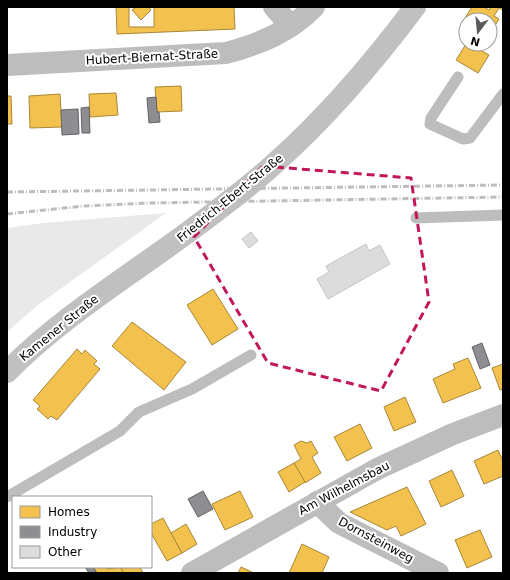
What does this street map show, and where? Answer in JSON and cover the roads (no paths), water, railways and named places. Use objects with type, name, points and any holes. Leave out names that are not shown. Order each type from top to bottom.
[{"type":"main road","name":"Friedrich-Ebert-Straße","points":[[113,286],[191,230],[273,165],[316,124],[349,87],[415,7]]},
{"type":"main road","name":"Kamener Straße","points":[[7,372],[61,325],[113,286]]},
{"type":"street","points":[[274,7],[291,26],[314,7]]},
{"type":"street","name":"Hubert-Biernat-Straße","points":[[7,64],[226,53],[248,47],[273,37],[291,26]]},
{"type":"street","name":"Am Wilhelmsbau","points":[[192,573],[377,469],[453,434],[503,416]]},
{"type":"street","name":"Dornsteinweg","points":[[317,502],[339,522],[438,573]]},
{"type":"lane","points":[[458,77],[431,118],[430,124],[463,138],[470,138],[503,94]]},
{"type":"lane","points":[[416,218],[503,215]]},
{"type":"lane","points":[[7,496],[120,431],[139,412],[192,389],[252,355]]},
{"type":"railway","points":[[7,192],[503,185]]},
{"type":"railway","points":[[7,214],[84,206],[150,203],[503,197]]}]
